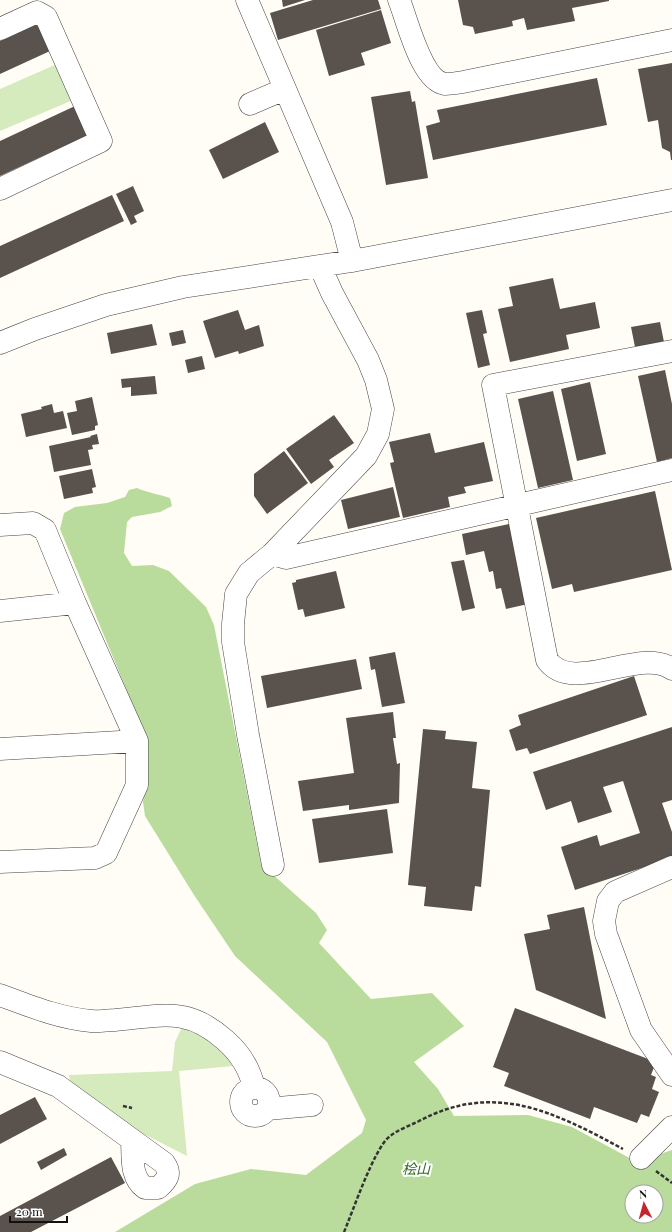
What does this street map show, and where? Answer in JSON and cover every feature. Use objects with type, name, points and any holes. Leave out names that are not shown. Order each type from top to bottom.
[{"type":"street","points":[[247,0],[342,222],[352,261]]},
{"type":"street","points":[[399,0],[421,62],[431,76],[443,84],[463,82],[672,40]]},
{"type":"street","points":[[0,29],[38,12],[46,17],[101,142],[0,189]]},
{"type":"street","points":[[250,104],[284,89]]},
{"type":"street","points":[[0,344],[35,329],[106,305],[183,287],[352,261],[672,200]]},
{"type":"street","points":[[273,865],[248,735],[233,642],[236,594],[249,573],[272,554],[366,456],[378,434],[383,409],[376,380],[368,360],[332,293],[320,266]]},
{"type":"street","points":[[672,351],[493,385],[515,507],[547,660],[551,666],[562,672],[578,674],[649,663],[668,666],[672,669]]},
{"type":"street","points":[[272,554],[286,558],[672,470]]},
{"type":"street","points":[[0,525],[33,523],[45,530],[75,603],[137,741],[137,785],[106,853],[95,858],[0,862]]},
{"type":"street","points":[[0,611],[75,603]]},
{"type":"street","points":[[0,749],[137,741]]},
{"type":"street","points":[[672,867],[615,892],[608,901],[604,921],[606,934],[641,1030],[672,1075]]},
{"type":"street","points":[[0,995],[64,1018],[93,1021],[174,1015],[191,1018],[216,1031],[246,1065],[254,1088],[247,1091],[243,1096],[241,1103],[243,1109],[248,1114],[254,1116],[261,1115],[267,1109],[312,1105]]},
{"type":"street","points":[[0,1062],[58,1086],[132,1140]]},
{"type":"street","points":[[641,1158],[672,1127]]},
{"type":"path","points":[[344,1232],[374,1158],[389,1137],[438,1111],[453,1106],[493,1101],[520,1104],[563,1118],[641,1158],[672,1183]]},
{"type":"green space","points":[[57,64],[73,100],[0,131],[0,89]]},
{"type":"green space","name":"桧山","points":[[137,488],[170,498],[172,506],[160,512],[132,517],[127,522],[124,553],[132,566],[153,565],[169,571],[206,607],[214,625],[261,864],[316,913],[327,930],[319,943],[371,999],[432,993],[464,1026],[414,1062],[438,1089],[454,1116],[528,1115],[572,1127],[637,1162],[672,1150],[672,1232],[115,1232],[195,1184],[251,1169],[306,1175],[362,1133],[366,1120],[327,1042],[235,956],[194,895],[145,816],[143,802],[147,771],[146,737],[60,529],[64,513],[75,507],[107,503],[125,497],[129,490]]},
{"type":"green space","points":[[182,1027],[205,1037],[219,1046],[230,1058],[233,1066],[179,1071],[187,1156],[134,1129],[70,1083],[69,1075],[172,1071],[175,1042]]},
{"type":"building","points":[[282,0],[305,0],[283,7]]},
{"type":"building","points":[[313,0],[378,0],[381,9],[278,40],[270,13]]},
{"type":"building","points":[[458,0],[609,1],[572,8],[575,21],[527,30],[524,18],[512,21],[513,26],[475,34],[473,27],[463,25]]},
{"type":"building","points":[[381,10],[391,43],[361,53],[365,65],[329,76],[316,30]]},
{"type":"building","points":[[37,24],[50,51],[0,74],[0,41]]},
{"type":"building","points":[[672,63],[671,160],[670,152],[662,148],[658,120],[648,122],[638,69]]},
{"type":"building","points":[[597,78],[607,125],[433,160],[426,126],[440,122],[437,110]]},
{"type":"building","points":[[410,91],[412,102],[415,101],[428,178],[386,185],[371,97]]},
{"type":"building","points":[[75,106],[88,135],[0,176],[0,141]]},
{"type":"building","points":[[265,122],[279,152],[223,179],[209,150]]},
{"type":"building","points":[[133,186],[144,211],[134,216],[137,222],[131,225],[116,194]]},
{"type":"building","points":[[112,195],[124,221],[0,278],[0,246]]},
{"type":"building","points":[[553,278],[560,309],[595,302],[600,328],[566,335],[569,349],[510,362],[498,309],[513,306],[509,287]]},
{"type":"building","points":[[238,310],[245,330],[259,325],[264,346],[239,354],[238,351],[215,358],[203,321]]},
{"type":"building","points":[[482,310],[487,333],[483,334],[490,365],[478,368],[466,313]]},
{"type":"building","points":[[660,322],[664,342],[635,347],[631,327]]},
{"type":"building","points":[[152,324],[157,345],[111,354],[107,333]]},
{"type":"building","points":[[183,330],[186,343],[172,346],[169,333]]},
{"type":"building","points":[[202,356],[205,369],[188,373],[185,360]]},
{"type":"building","points":[[665,370],[672,404],[672,458],[657,462],[638,376]]},
{"type":"building","points":[[155,376],[157,394],[131,396],[131,387],[122,388],[121,379]]},
{"type":"building","points":[[590,382],[606,454],[577,461],[561,389]]},
{"type":"building","points":[[553,391],[573,480],[538,488],[518,399]]},
{"type":"building","points":[[92,397],[98,425],[95,426],[95,430],[72,435],[67,413],[77,411],[75,401]]},
{"type":"building","points":[[52,404],[54,413],[63,411],[67,428],[26,437],[21,414],[42,409],[41,407]]},
{"type":"building","points":[[334,415],[354,443],[329,460],[334,467],[311,484],[286,449]]},
{"type":"building","points":[[430,433],[435,453],[484,442],[493,481],[464,487],[466,493],[448,497],[450,507],[403,518],[390,463],[394,462],[389,442]]},
{"type":"building","points":[[97,434],[99,444],[92,445],[93,449],[88,450],[91,465],[54,472],[49,446],[91,437],[90,436]]},
{"type":"building","points":[[284,451],[308,483],[267,514],[254,496],[254,474]]},
{"type":"building","points":[[92,469],[96,487],[92,488],[93,493],[64,499],[59,476]]},
{"type":"building","points":[[393,487],[400,517],[348,529],[341,500]]},
{"type":"building","points":[[655,491],[672,570],[574,592],[572,584],[552,589],[536,518]]},
{"type":"building","points":[[509,524],[528,604],[506,609],[501,588],[496,589],[493,571],[489,572],[484,551],[466,555],[462,534]]},
{"type":"building","points":[[464,560],[475,608],[462,611],[451,562]]},
{"type":"building","points":[[336,571],[345,608],[305,617],[303,609],[298,610],[292,583],[296,582],[296,580]]},
{"type":"building","points":[[395,652],[405,703],[382,707],[375,669],[371,670],[369,657]]},
{"type":"building","points":[[356,659],[362,689],[267,708],[261,676]]},
{"type":"building","points":[[634,676],[647,715],[530,754],[527,748],[516,751],[509,730],[521,725],[518,715]]},
{"type":"building","points":[[393,712],[396,738],[393,738],[397,764],[400,763],[399,803],[349,810],[349,805],[303,811],[298,781],[354,773],[346,718]]},
{"type":"building","points":[[672,727],[672,800],[662,803],[672,832],[672,858],[575,890],[561,847],[597,835],[600,846],[640,833],[623,781],[603,787],[612,812],[578,823],[571,801],[546,810],[533,772]]},
{"type":"building","points":[[423,729],[446,731],[445,739],[477,742],[472,788],[490,790],[481,887],[475,886],[472,911],[424,906],[426,887],[408,885]]},
{"type":"building","points":[[387,809],[393,853],[319,863],[312,819]]},
{"type":"building","points":[[584,907],[606,1019],[536,990],[524,934],[550,929],[547,915]]},
{"type":"building","points":[[515,1008],[656,1062],[651,1075],[656,1077],[652,1089],[659,1092],[649,1117],[641,1114],[637,1123],[594,1107],[590,1119],[504,1086],[509,1073],[493,1067]]},
{"type":"building","points":[[35,1097],[47,1119],[0,1144],[0,1115]]},
{"type":"building","points":[[64,1148],[67,1155],[41,1170],[37,1162]]},
{"type":"building","points":[[111,1157],[125,1183],[31,1232],[0,1232],[0,1216]]}]
